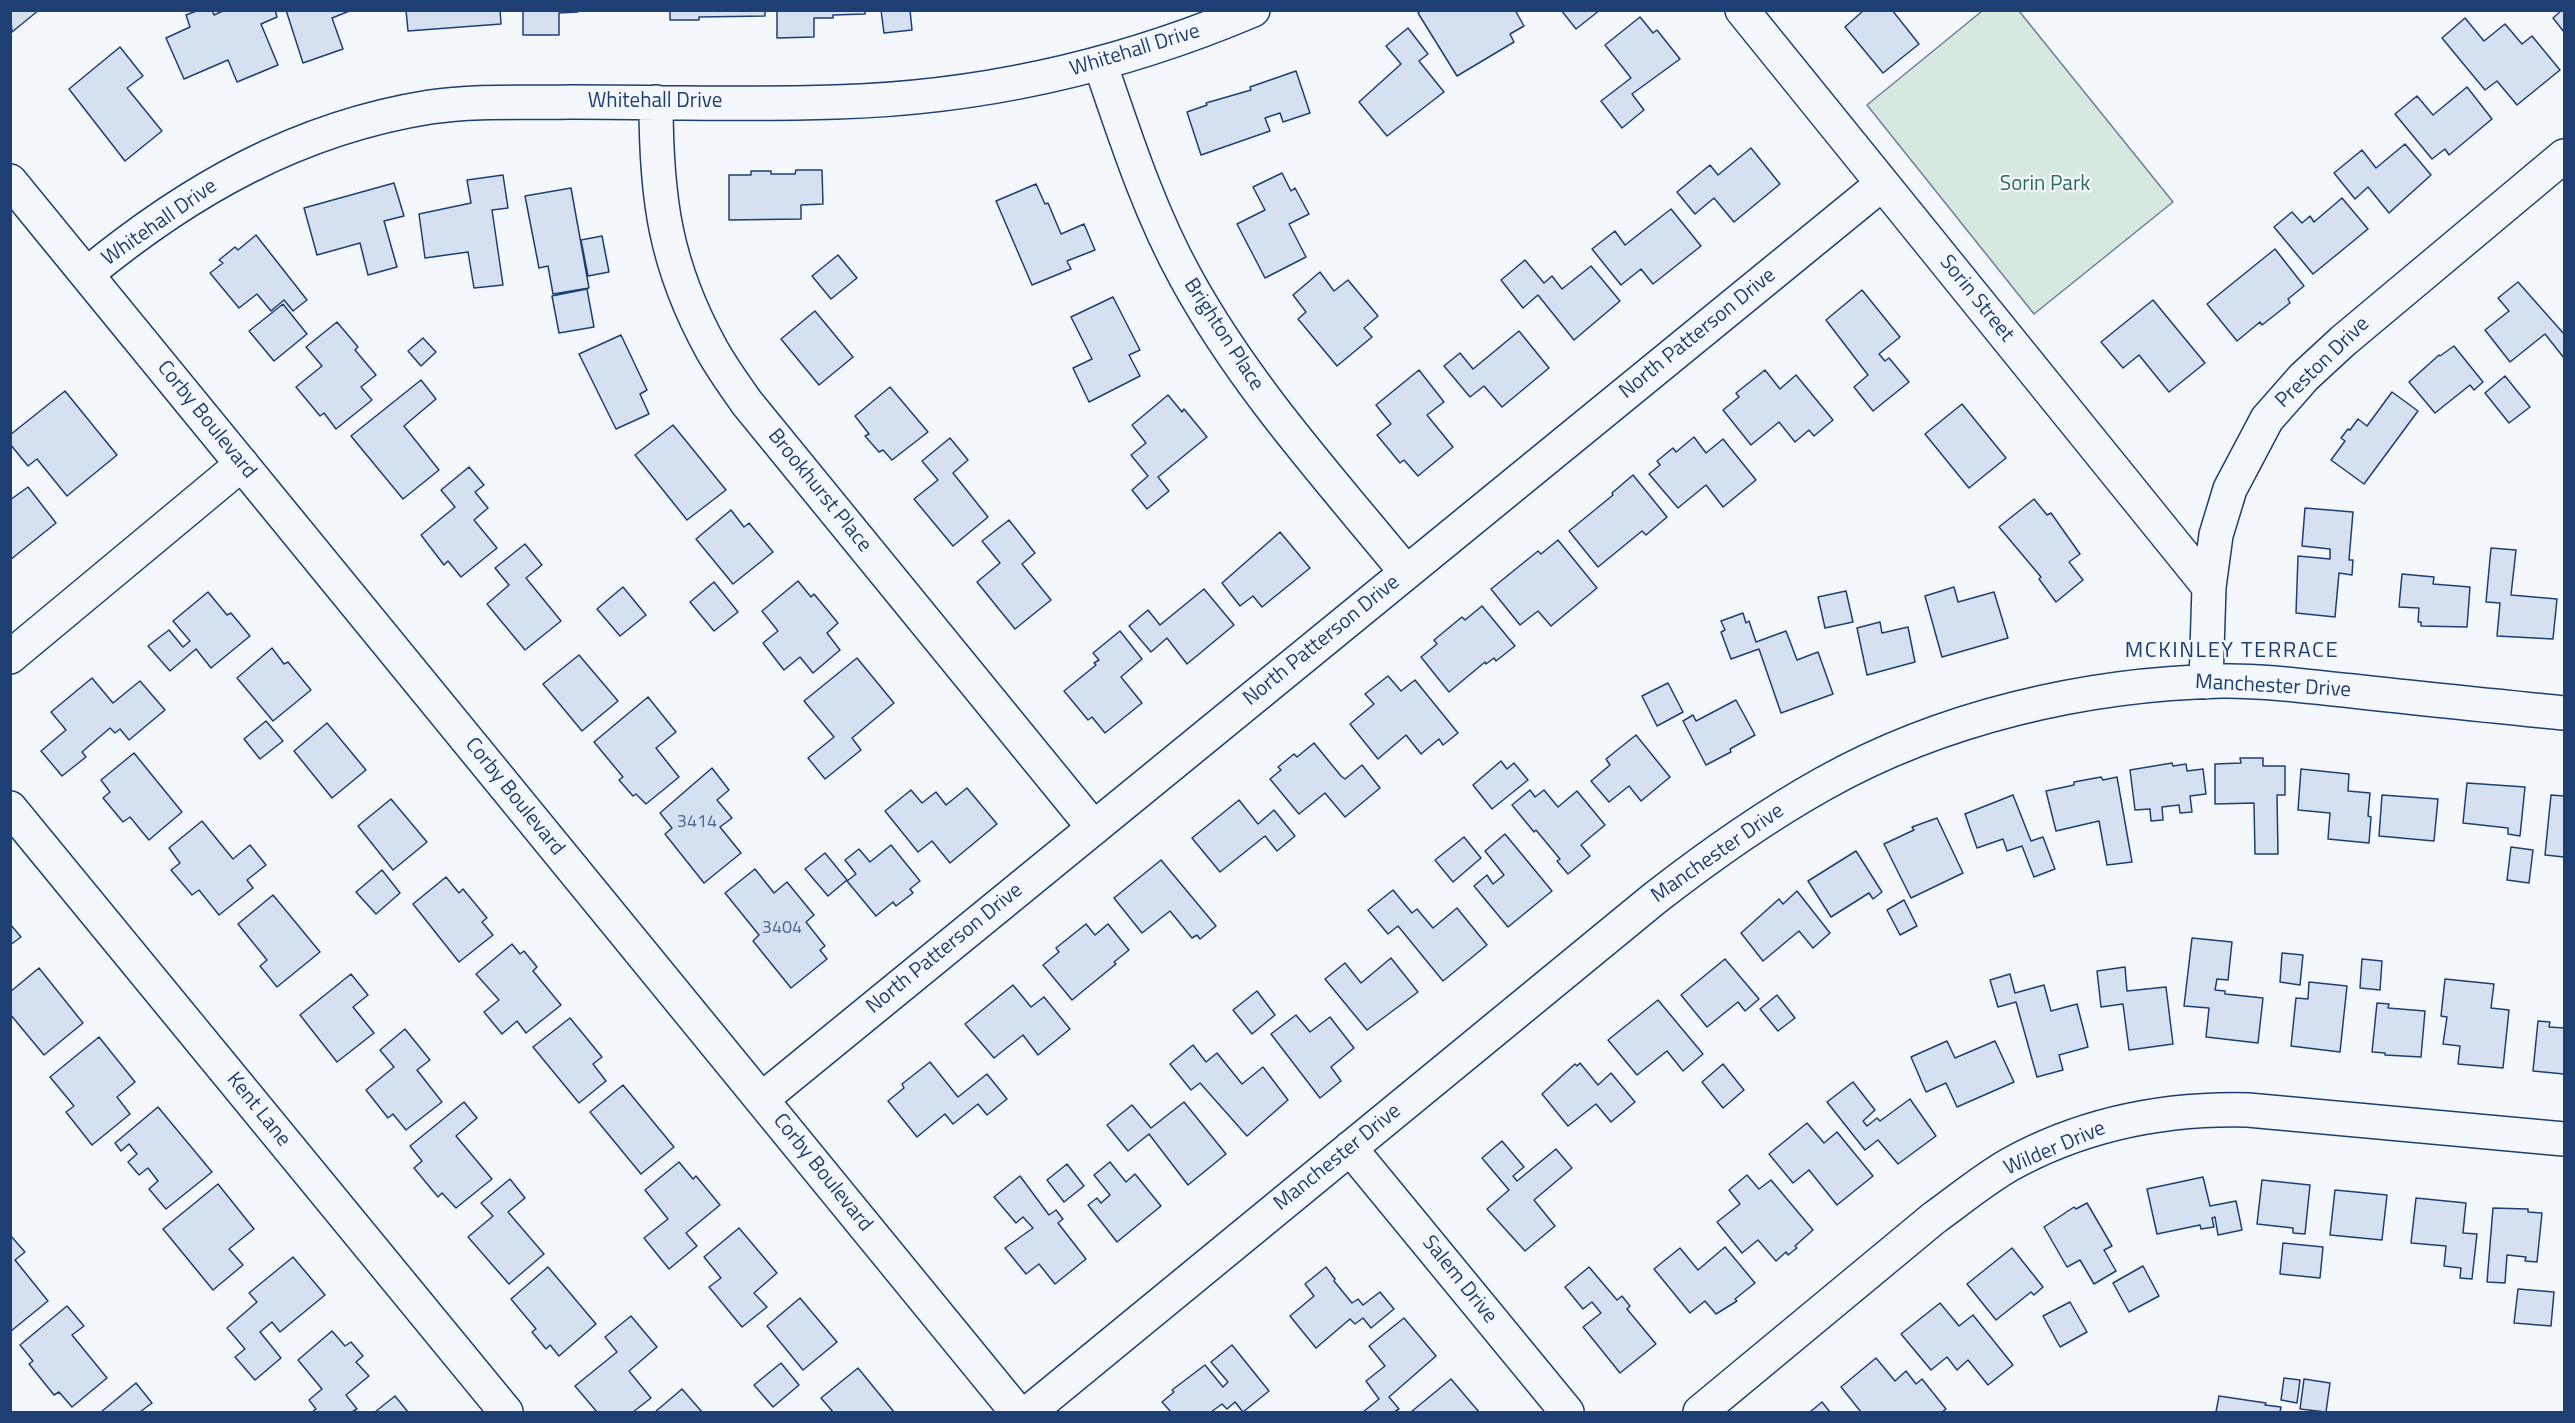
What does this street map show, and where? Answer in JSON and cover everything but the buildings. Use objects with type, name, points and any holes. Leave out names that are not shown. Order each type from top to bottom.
[{"type":"street","name":"Whitehall Drive","points":[[87,274],[178,204],[225,177],[291,146],[358,124],[431,107],[493,103],[837,102],[973,91],[1100,63],[1215,27],[1253,10]]},
{"type":"street","name":"Sorin Street","points":[[1743,10],[2209,587]]},
{"type":"street","name":"Brighton Place","points":[[1100,63],[1151,205],[1191,287],[1232,354],[1274,411],[1406,572]]},
{"type":"street","name":"Brookhurst Place","points":[[656,102],[656,160],[662,215],[673,261],[694,314],[712,351],[747,404],[1094,828]]},
{"type":"street","name":"Preston Drive","points":[[2206,682],[2209,587],[2216,535],[2230,489],[2267,419],[2304,376],[2343,341],[2565,156]]},
{"type":"street","name":"North Patterson Drive","points":[[762,1099],[1882,184]]},
{"type":"street","name":"Corby Boulevard","points":[[12,185],[1017,1413]]},
{"type":"street","points":[[10,657],[242,464]]},
{"type":"street","name":"Manchester Drive","points":[[1029,1413],[1655,898],[1753,826],[1825,783],[1950,728],[2014,708],[2094,693],[2161,684],[2225,681],[2314,687],[2565,713]]},
{"type":"street","name":"Kent Lane","points":[[10,808],[506,1413]]},
{"type":"street","name":"Wilder Drive","points":[[1700,1413],[1934,1218],[1972,1190],[2010,1165],[2086,1131],[2151,1115],[2205,1109],[2248,1110],[2565,1139]]},
{"type":"street","name":"Salem Drive","points":[[1350,1148],[1568,1413]]},
{"type":"green space","name":"Sorin Park","points":[[1982,11],[2019,11],[2173,202],[2034,314],[1867,105]]},
{"type":"district","name":"MCKINLEY TERRACE","points":[[2232,652]]}]
